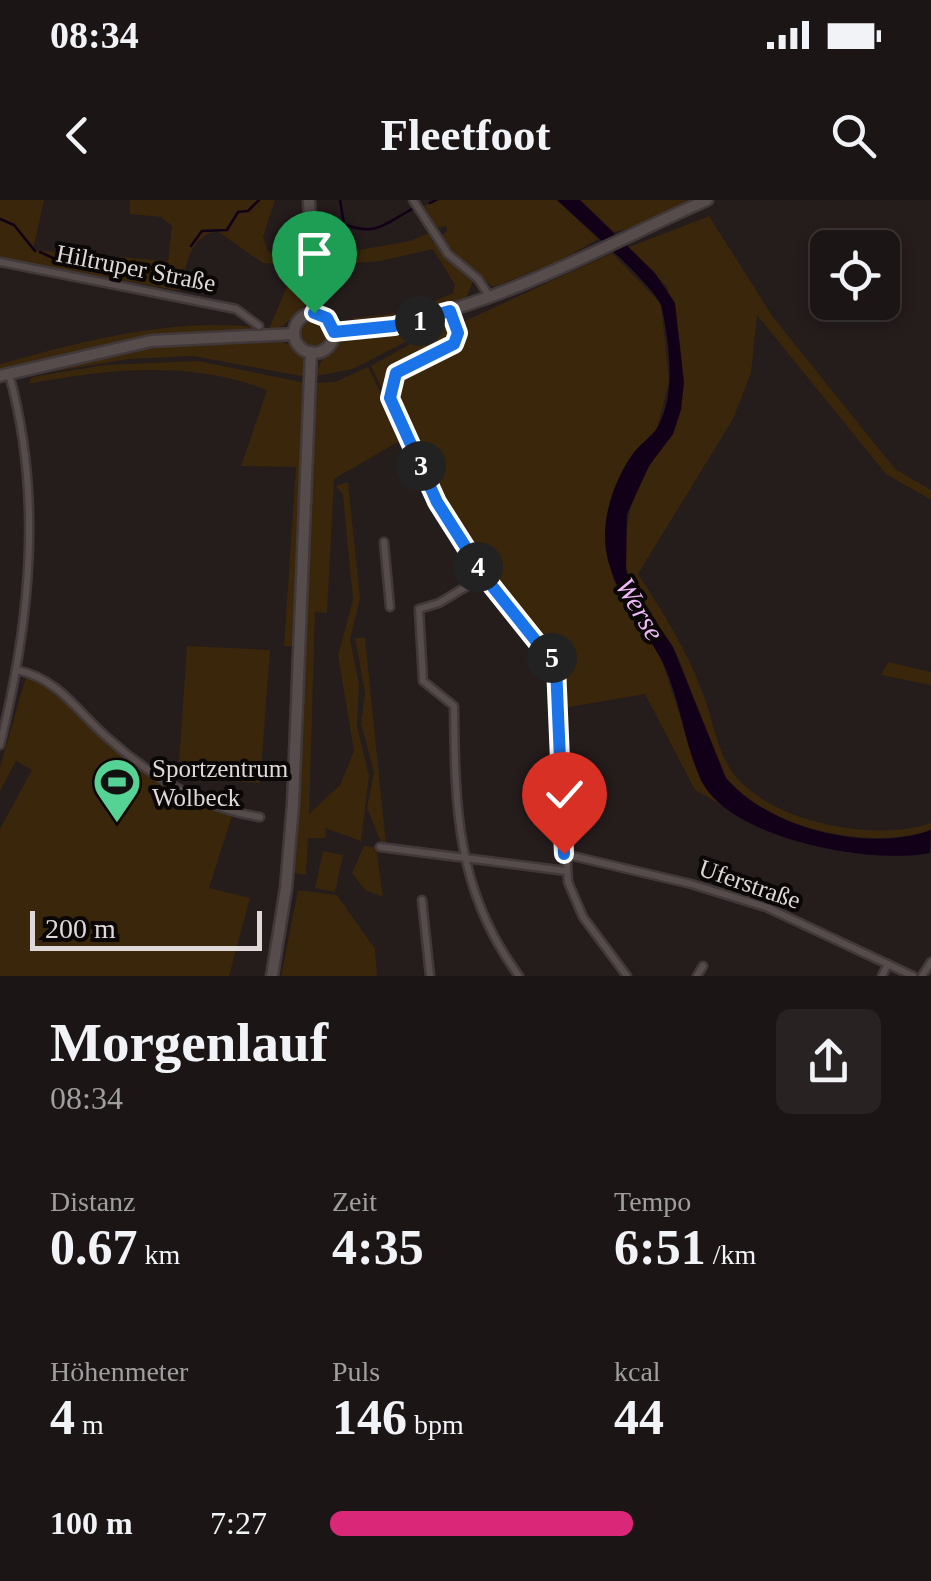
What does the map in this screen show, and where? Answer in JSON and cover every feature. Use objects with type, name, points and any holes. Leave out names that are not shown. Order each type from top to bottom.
[{"type":"main road","points":[[309,200],[314,313]]},
{"type":"main road","points":[[334,332],[394,326],[490,297],[707,200]]},
{"type":"main road","points":[[314,313],[327,318],[334,332],[324,350],[311,352],[299,346],[294,334],[299,320],[314,313]]},
{"type":"main road","points":[[4,375],[151,340],[294,334]]},
{"type":"main road","points":[[272,976],[286,888],[293,804],[311,352]]},
{"type":"street","points":[[413,200],[448,254],[478,279],[490,297]]},
{"type":"street","name":"Hiltruper Straße","points":[[0,262],[236,309],[259,326]]},
{"type":"street","points":[[450,311],[458,333],[454,344],[396,373],[390,398],[437,502],[484,576],[556,666],[566,871],[583,916],[627,976]]},
{"type":"street","points":[[0,745],[17,670],[30,551],[21,426],[4,375]]},
{"type":"street","points":[[384,542],[390,606]]},
{"type":"street","points":[[484,576],[439,603],[419,609],[423,681],[454,706],[456,827],[491,938],[518,976]]},
{"type":"street","points":[[17,670],[56,685],[107,738],[140,764],[201,801],[233,813],[260,816]]},
{"type":"street","points":[[380,847],[566,871]]},
{"type":"street","name":"Uferstraße","points":[[564,854],[691,884],[766,907],[913,976]]},
{"type":"street","points":[[422,900],[430,976]]},
{"type":"street","points":[[922,976],[931,962]]},
{"type":"street","points":[[882,976],[888,964]]},
{"type":"street","points":[[697,976],[703,966]]},
{"type":"shaded area","points":[[0,200],[44,200],[33,250],[168,261],[172,226],[161,217],[130,214],[130,200],[275,200],[263,237],[268,251],[278,256],[309,255],[306,304],[283,326],[270,331],[132,340],[0,372],[0,364],[133,332],[201,325],[269,329],[296,265],[263,263],[217,231],[194,246],[180,291],[0,258]]},
{"type":"shaded area","points":[[440,200],[557,200],[598,239],[560,261],[493,287],[462,262],[441,236],[447,231],[446,226],[437,228],[424,206]]},
{"type":"shaded area","points":[[580,200],[688,200],[635,227],[614,232]]},
{"type":"shaded area","points":[[709,216],[773,317],[895,469],[931,490],[931,500],[886,474],[757,315],[751,373],[733,419],[638,574],[685,652],[725,759],[745,786],[767,802],[821,823],[880,830],[931,823],[931,830],[881,838],[822,831],[793,823],[743,796],[717,763],[679,660],[628,577],[625,551],[631,509],[647,471],[673,433],[675,422],[668,288],[629,247]]},
{"type":"shaded area","points":[[431,232],[432,242],[439,242],[454,265],[473,281],[466,298],[410,317],[351,325],[353,318],[409,312],[453,293],[455,285],[433,249],[380,261],[320,266],[319,253],[325,256],[410,241]]},
{"type":"shaded area","points":[[612,253],[661,304],[669,381],[657,429],[633,453],[613,579],[662,661],[702,783],[722,805],[695,790],[645,694],[564,708],[561,666],[489,574],[444,503],[397,391],[410,372],[461,349],[465,321]]},
{"type":"shaded area","points":[[314,318],[325,322],[329,333],[325,344],[314,348],[303,344],[299,333],[303,322]]},
{"type":"shaded area","points":[[446,321],[353,369],[316,376],[323,359],[350,338]]},
{"type":"shaded area","points":[[446,324],[451,339],[400,364],[387,381],[384,393],[371,366]]},
{"type":"shaded area","points":[[267,339],[296,349],[306,377],[193,356],[129,359],[25,376],[154,345]]},
{"type":"shaded area","points":[[198,361],[306,383],[296,646],[284,646],[296,467],[241,466],[267,390],[208,374],[149,370],[28,384],[32,377],[105,365]]},
{"type":"shaded area","points":[[368,367],[403,439],[334,479],[327,613],[315,612],[309,814],[340,785],[354,751],[338,655],[353,600],[343,495],[336,486],[348,482],[360,599],[350,639],[359,685],[357,726],[369,776],[361,841],[325,828],[326,838],[308,838],[306,875],[294,873],[317,383],[335,382]]},
{"type":"shaded area","points":[[355,638],[365,638],[386,844],[382,844],[367,808],[374,772],[361,724],[365,693]]},
{"type":"shaded area","points":[[187,646],[270,650],[260,783],[178,778]]},
{"type":"shaded area","points":[[888,662],[931,672],[931,685],[881,675]]},
{"type":"shaded area","name":"Sportzentrum Wolbeck","points":[[26,677],[60,694],[136,759],[233,813],[209,888],[250,898],[229,976],[0,976],[0,829],[32,770],[16,761],[0,791],[0,767]]},
{"type":"shaded area","points":[[364,846],[376,847],[383,897],[365,890],[352,873]]},
{"type":"shaded area","points":[[323,851],[343,855],[335,892],[315,888]]},
{"type":"shaded area","points":[[298,890],[337,895],[375,949],[377,976],[281,976]]},
{"type":"water","name":"Werse","points":[[557,200],[580,200],[655,273],[675,303],[684,382],[681,410],[673,434],[649,466],[627,514],[626,569],[632,587],[673,647],[726,778],[768,811],[821,832],[879,839],[931,830],[930,853],[874,855],[804,843],[740,818],[716,801],[701,780],[667,672],[616,583],[606,551],[607,512],[614,489],[630,458],[657,428],[667,400],[669,353],[662,308],[632,270]]},
{"type":"waterway","points":[[191,246],[202,231],[227,230],[238,212],[248,211],[259,200]]},
{"type":"waterway","points":[[340,200],[344,224],[355,228],[379,227],[412,209]]},
{"type":"waterway","points":[[430,203],[436,200]]},
{"type":"waterway","points":[[0,219],[14,225],[35,251]]},
{"type":"waterway","points":[[40,252],[70,266],[82,260],[93,263]]},
{"type":"place","name":"Sportzentrum Wolbeck","points":[[117,824]]},
{"type":"route","points":[[314,313],[327,318],[334,332],[375,330],[450,311],[458,339],[396,373],[390,398],[437,502],[462,545],[556,666],[564,854]]}]
